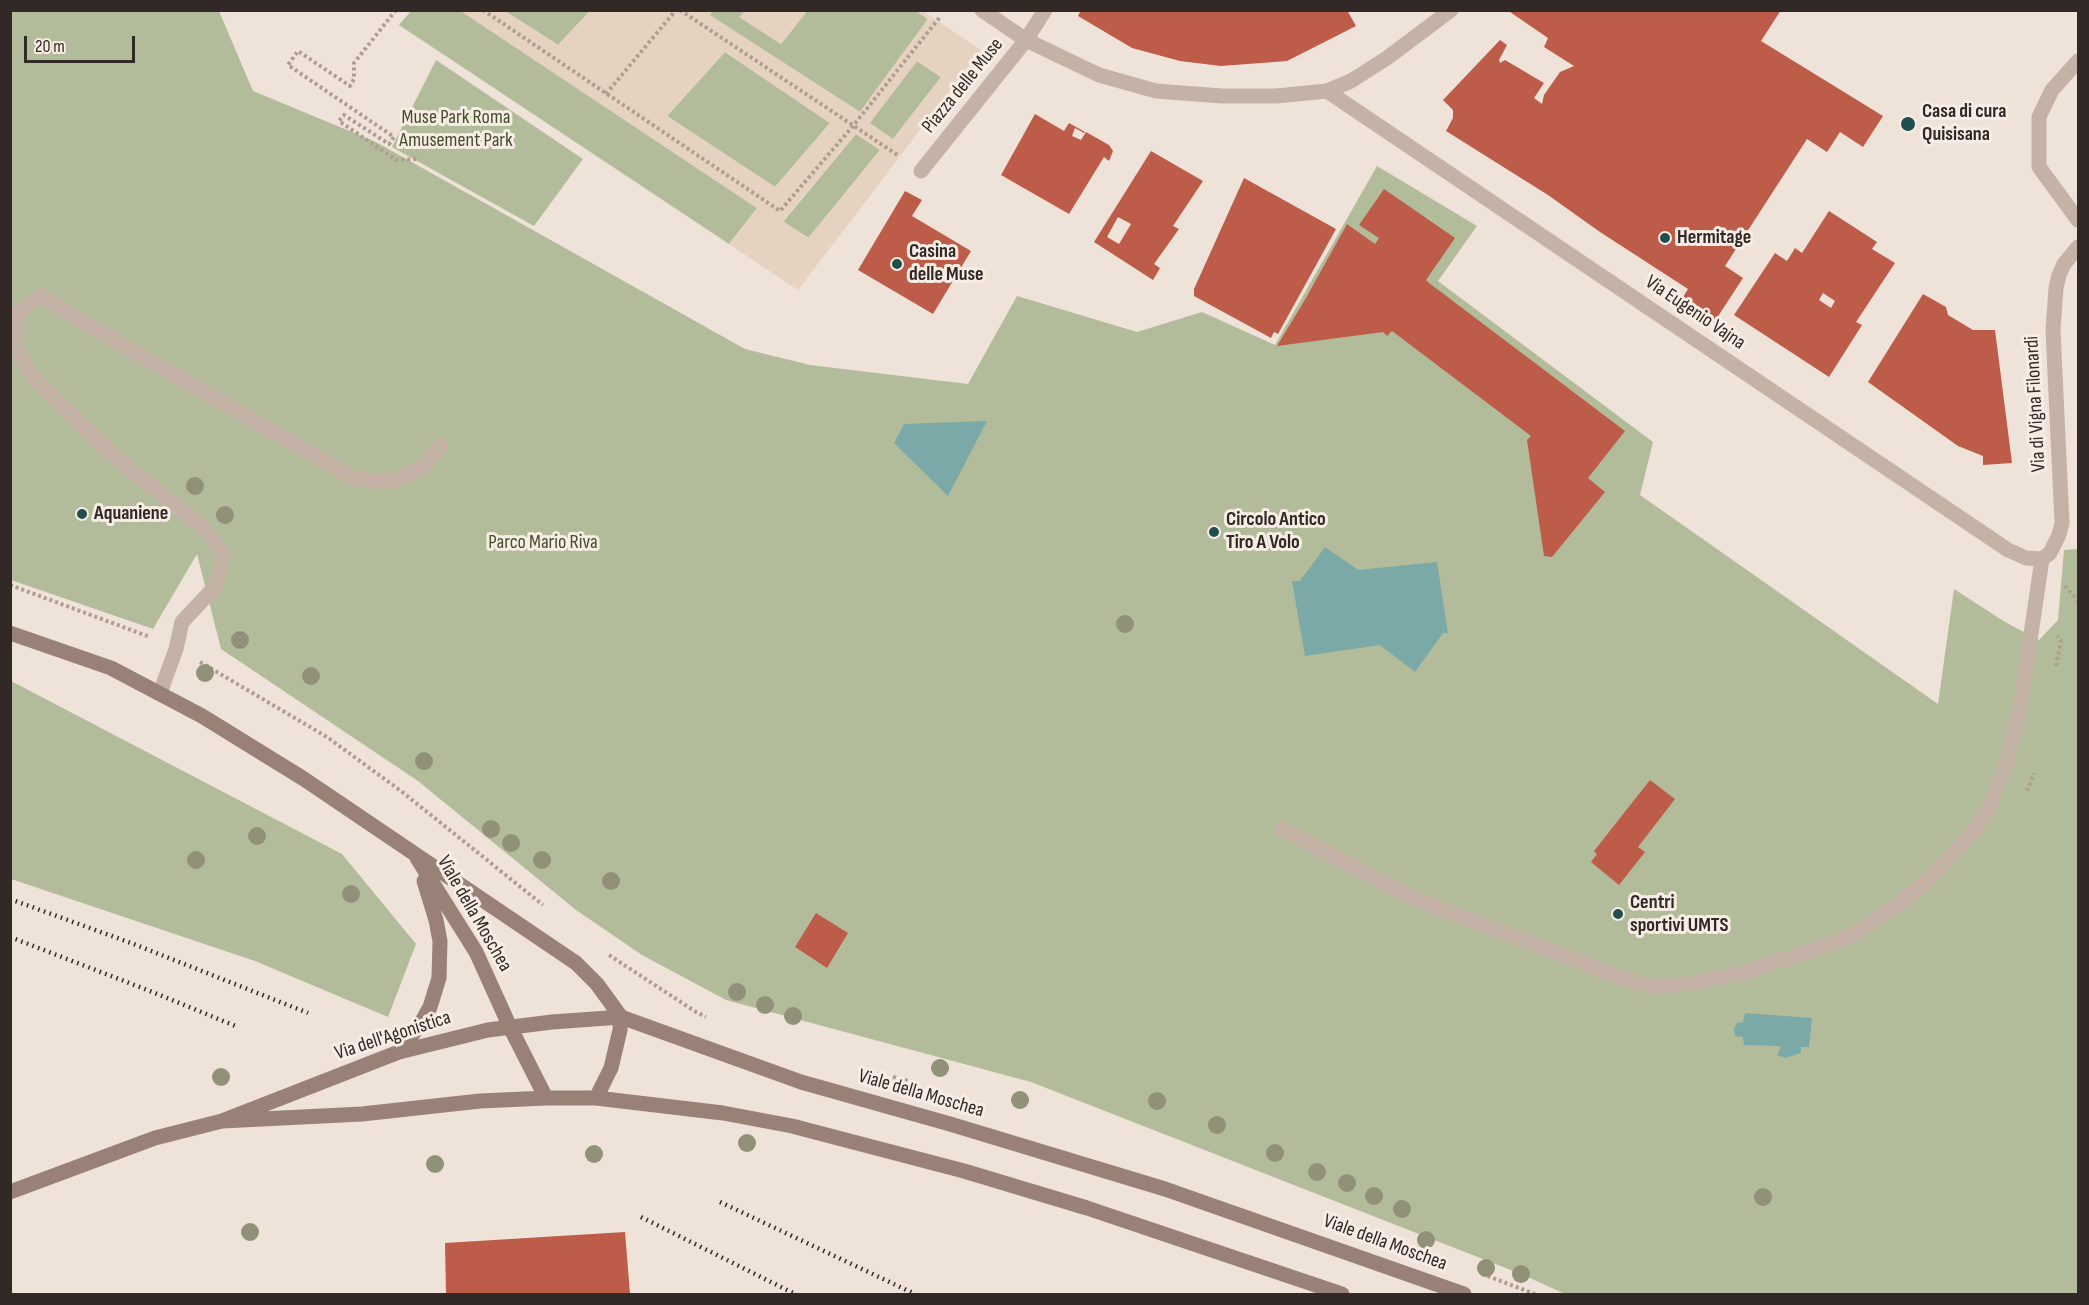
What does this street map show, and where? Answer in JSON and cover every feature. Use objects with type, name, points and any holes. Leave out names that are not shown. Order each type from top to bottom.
[{"type":"main road","name":"Viale della Moschea","points":[[10,633],[111,668],[202,716],[304,779],[576,963],[597,984],[621,1017],[801,1082],[1165,1189],[1464,1294]]},
{"type":"main road","name":"Viale della Moschea","points":[[414,853],[476,952],[546,1098]]},
{"type":"main road","points":[[399,1052],[430,1007],[437,989],[440,967],[440,941],[436,920],[414,853]]},
{"type":"main road","points":[[596,1098],[611,1068],[621,1017]]},
{"type":"main road","name":"Via dell'Agonistica","points":[[10,1192],[155,1138],[222,1121],[399,1052],[467,1034],[510,1027],[621,1017]]},
{"type":"main road","points":[[546,1098],[596,1098],[746,1117],[792,1126],[964,1171],[1087,1208],[1342,1294]]},
{"type":"main road","name":"Via dell'Agonistica","points":[[222,1121],[362,1114],[480,1101],[546,1098]]},
{"type":"street","name":"Piazza delle Muse","points":[[921,171],[1026,40],[982,10]]},
{"type":"street","points":[[1045,10],[1026,40],[1099,75],[1156,91],[1222,96],[1276,96],[1327,91],[1351,81],[1378,64],[1451,10]]},
{"type":"street","points":[[2079,61],[2052,90],[2039,117],[2039,167],[2079,220]]},
{"type":"street","name":"Via Eugenio Vajna","points":[[1327,91],[2008,550],[2026,558],[2042,559]]},
{"type":"street","name":"Via di Vigna Filonardi","points":[[2042,559],[2050,553],[2055,544],[2062,522],[2053,330],[2056,288],[2064,264],[2079,247]]},
{"type":"street","points":[[160,693],[176,650],[182,622],[215,587],[224,555],[203,527],[122,463],[31,375],[14,344],[18,312],[41,295],[86,324],[343,472],[359,479],[385,483],[396,480],[423,467],[441,445]]},
{"type":"street","points":[[1282,829],[1412,897],[1621,978],[1646,985],[1687,984],[1740,973],[1814,950],[1854,934],[1893,908],[1920,886],[1956,852],[1975,830],[1991,804],[2007,761],[2021,702],[2042,559]]},
{"type":"path","points":[[396,10],[354,63],[354,80],[350,86],[298,51],[288,65],[394,137],[389,144],[344,115],[339,121],[396,160],[419,159]]},
{"type":"path","points":[[483,10],[780,211],[853,126],[940,17]]},
{"type":"path","points":[[606,94],[678,10],[921,171]]},
{"type":"path","points":[[10,585],[105,620],[176,650],[327,737],[401,790],[550,911]]},
{"type":"path","points":[[604,952],[696,1012],[716,1020]]},
{"type":"path","points":[[883,1074],[915,1083]]},
{"type":"path","points":[[1480,1273],[1535,1294]]},
{"type":"green space","name":"Parco Mario Riva","points":[[11,11],[219,11],[253,91],[376,142],[745,349],[810,365],[968,384],[1017,296],[1137,332],[1202,312],[1275,345],[1377,166],[1477,226],[1438,281],[1653,442],[1640,495],[1938,704],[1954,589],[2005,622],[2039,640],[2058,620],[2064,550],[2078,549],[2078,1294],[1565,1294],[1521,1274],[1031,1082],[726,1000],[642,955],[576,910],[418,781],[221,649],[197,554],[153,629],[11,580]]},
{"type":"green space","points":[[411,11],[461,11],[757,208],[729,244],[399,25]]},
{"type":"green space","points":[[505,11],[590,11],[558,45]]},
{"type":"green space","points":[[713,11],[745,11],[740,17],[781,44],[807,11],[916,11],[928,19],[860,112],[709,15]]},
{"type":"green space","points":[[725,52],[830,123],[775,187],[667,116]]},
{"type":"green space","name":"Muse Park Roma Amusement Park","points":[[436,60],[583,159],[534,226],[392,147]]},
{"type":"green space","points":[[917,61],[941,77],[893,139],[869,123]]},
{"type":"green space","points":[[856,134],[880,150],[809,238],[783,222]]},
{"type":"green space","points":[[11,681],[342,854],[416,944],[388,1017],[255,961],[11,879]]},
{"type":"shaded area","points":[[461,11],[505,11],[558,45],[590,11],[713,11],[710,15],[860,112],[928,19],[916,11],[923,11],[981,50],[798,290],[729,244],[757,208]],"holes":[[[725,52],[830,123],[775,187],[667,116]],[[917,61],[941,77],[893,139],[870,123]],[[856,134],[880,150],[808,238],[783,221]]]},
{"type":"shaded area","points":[[745,11],[807,11],[781,44],[739,17]]},
{"type":"water","points":[[987,421],[948,496],[894,443],[904,424]]},
{"type":"water","points":[[1325,547],[1358,570],[1437,562],[1448,633],[1443,633],[1415,672],[1380,645],[1305,656],[1292,581],[1300,581]]},
{"type":"water","points":[[1745,1013],[1812,1018],[1809,1047],[1801,1047],[1801,1053],[1785,1058],[1777,1055],[1781,1046],[1744,1045],[1743,1037],[1735,1036],[1734,1029],[1737,1023],[1743,1022]]},
{"type":"building","points":[[1081,10],[1347,10],[1356,26],[1287,61],[1221,66],[1180,61],[1132,48],[1078,16]]},
{"type":"building","points":[[1511,10],[1781,10],[1761,41],[1883,116],[1863,147],[1840,132],[1827,152],[1807,139],[1725,266],[1743,278],[1713,324],[1680,302],[1688,289],[1548,195],[1446,131],[1453,118],[1453,110],[1443,100],[1500,40],[1507,45],[1499,60],[1500,63],[1505,60],[1544,83],[1534,98],[1542,104],[1544,95],[1560,72],[1574,66],[1544,47],[1548,38],[1510,12]]},
{"type":"building","points":[[1035,114],[1064,131],[1069,123],[1085,132],[1075,128],[1072,136],[1081,140],[1086,132],[1109,145],[1113,151],[1109,161],[1104,157],[1069,214],[1001,175]]},
{"type":"building","points":[[1151,151],[1203,181],[1173,226],[1179,229],[1154,264],[1160,268],[1153,280],[1094,242]],"holes":[[[1118,217],[1131,224],[1119,244],[1107,237]]]},
{"type":"building","points":[[1244,178],[1336,229],[1278,334],[1274,332],[1271,338],[1194,296],[1194,289]]},
{"type":"building","points":[[1384,189],[1455,238],[1426,280],[1625,431],[1588,478],[1605,492],[1552,557],[1544,556],[1527,440],[1531,436],[1392,331],[1387,336],[1383,332],[1277,346],[1347,224],[1375,244],[1379,238],[1359,225]]},
{"type":"building","points":[[905,191],[922,200],[912,216],[971,251],[933,314],[858,270]]},
{"type":"building","points":[[1829,211],[1877,242],[1872,249],[1895,263],[1856,322],[1862,325],[1829,377],[1734,315],[1775,253],[1787,261],[1795,248],[1802,253]],"holes":[[[1823,293],[1835,301],[1831,308],[1819,300]]]},
{"type":"building","points":[[1923,294],[1946,307],[1948,315],[1973,330],[1995,330],[2012,463],[1983,465],[1983,456],[1958,446],[1868,382]]},
{"type":"building","points":[[1650,780],[1675,799],[1638,847],[1645,852],[1619,885],[1591,862],[1597,854],[1594,851]]},
{"type":"building","points":[[816,913],[848,933],[827,968],[795,947]]},
{"type":"building","points":[[625,1232],[630,1294],[446,1294],[445,1243]]},
{"type":"railway","points":[[10,899],[131,943],[308,1013]]},
{"type":"railway","points":[[10,937],[238,1027]]},
{"type":"railway","points":[[720,1202],[915,1294]]},
{"type":"railway","points":[[641,1217],[795,1294]]},
{"type":"place","name":"Casa di cura Quisisana","points":[[1908,124]]},
{"type":"place","name":"Hermitage","points":[[1665,238]]},
{"type":"place","name":"Casina delle Muse","points":[[897,264]]},
{"type":"place","name":"Aquaniene","points":[[82,514]]},
{"type":"place","name":"Circolo Antico Tiro A Volo","points":[[1214,532]]},
{"type":"place","name":"Centri sportivi UMTS","points":[[1618,914]]}]
